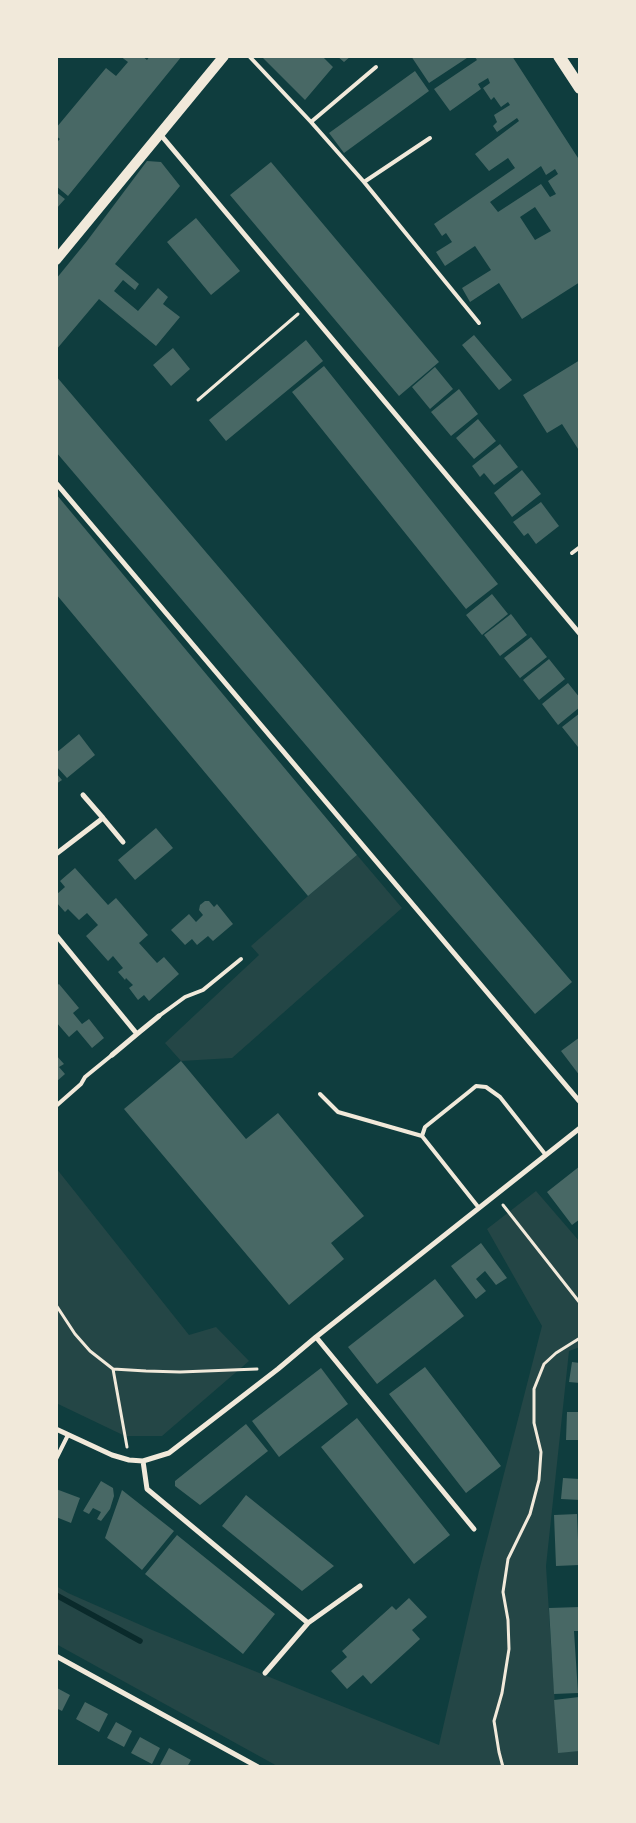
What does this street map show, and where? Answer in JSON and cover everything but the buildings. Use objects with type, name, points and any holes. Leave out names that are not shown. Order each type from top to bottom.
[{"type":"main road","points":[[56,260],[224,56]]},
{"type":"main road","points":[[559,56],[580,88]]},
{"type":"street","points":[[160,134],[580,634]]},
{"type":"street","points":[[56,483],[580,1102]]},
{"type":"street","points":[[83,796],[123,842]]},
{"type":"street","points":[[56,854],[103,818]]},
{"type":"street","points":[[56,935],[137,1034]]},
{"type":"street","points":[[112,1056],[159,1016]]},
{"type":"street","points":[[56,1429],[112,1455],[129,1460],[143,1461],[169,1453],[278,1369],[580,1128]]},
{"type":"street","points":[[316,1337],[474,1529]]},
{"type":"street","points":[[143,1461],[147,1489],[308,1623]]},
{"type":"street","points":[[265,1673],[308,1623],[360,1586]]},
{"type":"street","points":[[56,1656],[258,1767]]},
{"type":"lane","points":[[248,56],[311,122],[364,182],[479,323]]},
{"type":"lane","points":[[311,122],[376,68]]},
{"type":"lane","points":[[364,182],[430,138]]},
{"type":"lane","points":[[572,552],[580,547]]},
{"type":"lane","points":[[159,1016],[185,997],[204,990],[240,959]]},
{"type":"lane","points":[[56,1106],[81,1084],[85,1077],[112,1056]]},
{"type":"lane","points":[[422,1136],[425,1127],[476,1086],[486,1087],[500,1097],[546,1154]]},
{"type":"lane","points":[[320,1094],[338,1112],[422,1136],[479,1208]]},
{"type":"lane","points":[[56,1459],[68,1435]]},
{"type":"path","points":[[198,400],[306,307]]},
{"type":"path","points":[[495,1194],[580,1303]]},
{"type":"path","points":[[56,1305],[85,1346],[113,1368],[172,1372],[278,1369]]},
{"type":"path","points":[[503,1767],[498,1752],[494,1721],[509,1649],[508,1620],[503,1592],[508,1560],[530,1514],[539,1480],[540,1452],[534,1422],[534,1389],[544,1364],[556,1353],[580,1338]]},
{"type":"path","points":[[113,1368],[129,1460]]},
{"type":"shaded area","points":[[357,855],[402,908],[232,1058],[181,1061],[165,1043],[259,955],[251,946]]},
{"type":"shaded area","points":[[56,1168],[189,1335],[216,1327],[249,1361],[162,1436],[125,1436],[56,1403]]},
{"type":"shaded area","points":[[536,1191],[580,1242],[580,1347],[569,1351],[546,1566],[558,1752],[580,1751],[580,1767],[279,1767],[56,1644],[56,1586],[152,1630],[439,1745],[479,1571],[542,1326],[487,1229]]},
{"type":"waterway","points":[[56,1595],[140,1641]]}]
